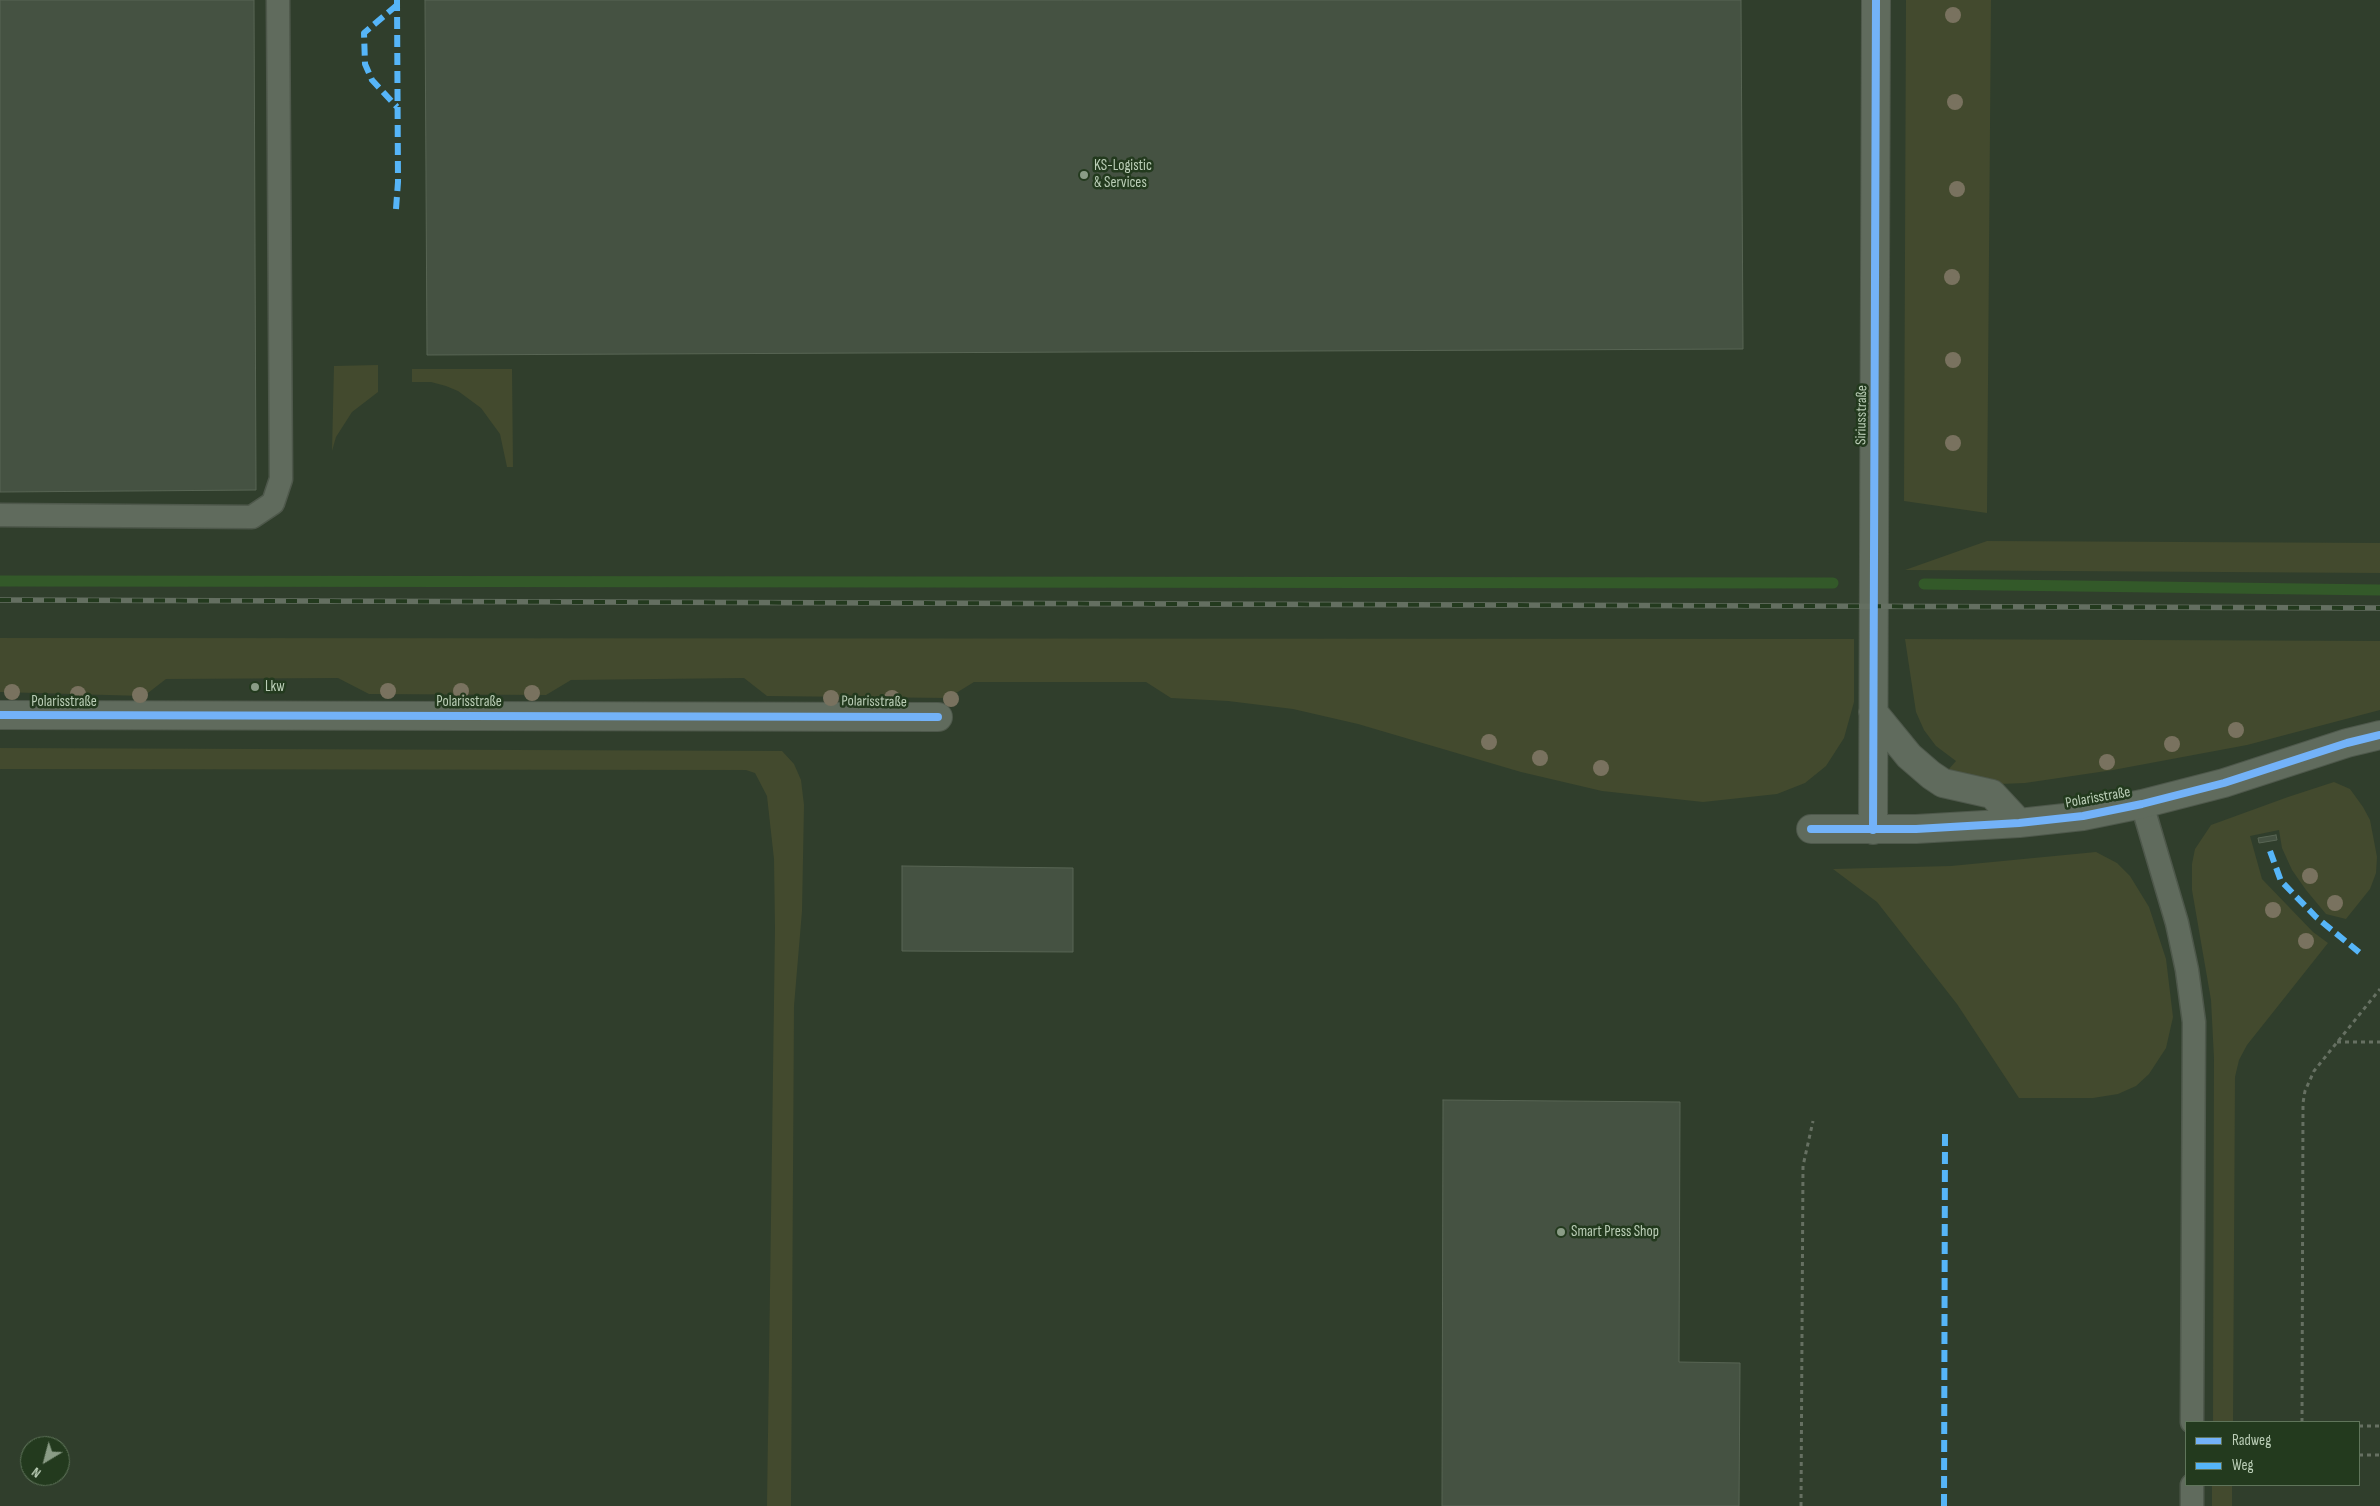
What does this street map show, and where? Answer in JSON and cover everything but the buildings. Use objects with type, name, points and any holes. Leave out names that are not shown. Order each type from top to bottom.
[{"type":"street","name":"Siriusstraße","points":[[1873,830],[1876,0]]},
{"type":"street","points":[[1873,712],[1909,756],[1931,775],[1943,783],[1992,794],[2019,823]]},
{"type":"street","name":"Polarisstraße","points":[[0,715],[938,717]]},
{"type":"street","name":"Polarisstraße","points":[[1811,829],[1873,830],[2019,823],[2074,817],[2142,804],[2224,783],[2347,743],[2380,735]]},
{"type":"lane","points":[[0,515],[252,517],[273,503],[281,479],[278,0]]},
{"type":"lane","points":[[2142,804],[2177,923],[2187,970],[2194,1022],[2192,1421]]},
{"type":"lane","points":[[2192,1486],[2192,1506]]},
{"type":"path","points":[[2302,1421],[2303,1103],[2308,1082],[2314,1071],[2380,989]]},
{"type":"path","points":[[2337,1042],[2380,1042]]},
{"type":"path","points":[[1802,1506],[1803,1166],[1813,1121]]},
{"type":"path","points":[[2360,1426],[2380,1426]]},
{"type":"path","points":[[2360,1455],[2380,1455]]},
{"type":"green space","points":[[1906,0],[1991,0],[1987,513],[1904,501]]},
{"type":"green space","points":[[378,365],[378,392],[352,412],[336,437],[332,451],[334,366]]},
{"type":"green space","points":[[412,369],[512,369],[513,467],[507,467],[500,434],[481,408],[458,391],[446,386],[431,382],[412,382]]},
{"type":"green space","points":[[1987,541],[2380,543],[2380,573],[1905,570]]},
{"type":"green space","points":[[0,638],[1854,639],[1854,702],[1844,738],[1826,766],[1805,783],[1777,794],[1703,802],[1602,791],[1521,772],[1358,724],[1293,709],[1228,701],[1171,698],[1146,682],[974,682],[948,698],[767,696],[744,678],[571,680],[546,695],[369,694],[338,678],[166,679],[144,696],[0,692]]},
{"type":"green space","points":[[1905,639],[2380,641],[2380,710],[2247,745],[2113,770],[2025,783],[2000,784],[1948,770],[1956,761],[1936,746],[1924,730],[1916,712]]},
{"type":"green space","points":[[0,748],[782,751],[794,764],[801,780],[804,805],[802,911],[794,1006],[791,1506],[767,1506],[775,928],[774,859],[767,796],[755,773],[746,770],[0,769]]},
{"type":"green space","points":[[2334,782],[2350,789],[2370,820],[2377,857],[2376,873],[2370,889],[2346,919],[2326,914],[2292,870],[2282,848],[2279,830],[2250,836],[2262,879],[2313,932],[2328,943],[2247,1045],[2239,1060],[2235,1077],[2233,1421],[2213,1421],[2214,1058],[2211,1000],[2192,890],[2192,864],[2195,849],[2211,825]]},
{"type":"green space","points":[[2096,852],[2117,863],[2130,876],[2149,907],[2166,959],[2173,1017],[2166,1048],[2149,1074],[2136,1086],[2118,1094],[2093,1098],[2019,1098],[1957,1004],[1877,902],[1833,869],[1951,866]]},
{"type":"green space","points":[[2212,1486],[2232,1486],[2232,1506],[2212,1506]]},
{"type":"waterway","points":[[0,581],[1833,583]]},
{"type":"waterway","points":[[1924,584],[2380,590]]},
{"type":"railway","points":[[0,600],[2380,608]]},
{"type":"marked path","points":[[396,209],[398,182],[397,0]]},
{"type":"marked path","points":[[397,5],[364,33],[365,64],[372,80],[397,107]]},
{"type":"marked path","points":[[2270,851],[2281,881],[2316,917],[2360,953]]},
{"type":"marked path","points":[[1944,1506],[1945,1134]]},
{"type":"cycle path","points":[[1873,830],[1876,0]]},
{"type":"cycle path","points":[[0,715],[938,717]]},
{"type":"cycle path","points":[[1811,829],[1916,829],[2019,823],[2083,816],[2142,804],[2224,783],[2347,743],[2380,735]]},
{"type":"place","name":"KS-Logistic & Services","points":[[1084,175]]},
{"type":"place","name":"Lkw","points":[[255,687]]},
{"type":"place","name":"Smart Press Shop","points":[[1561,1232]]}]
